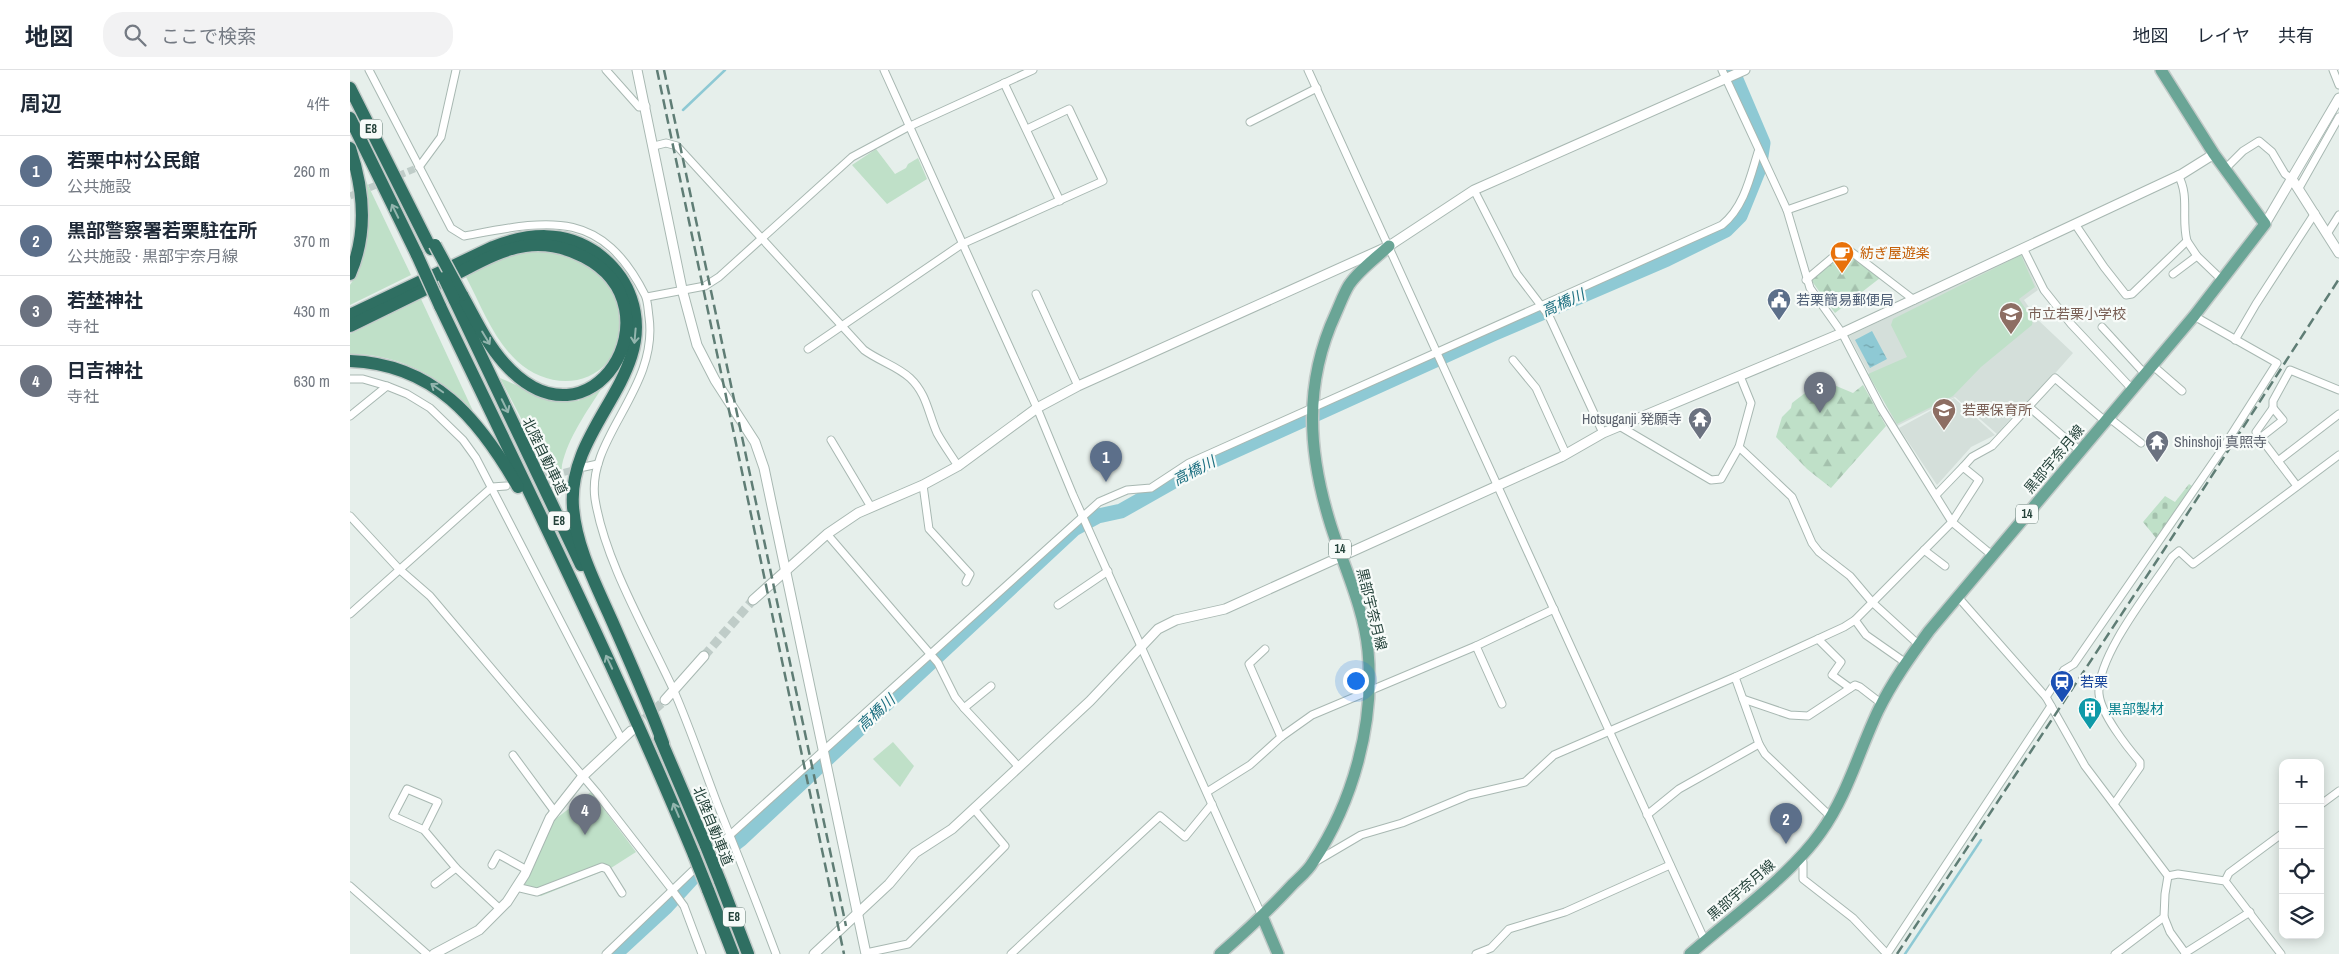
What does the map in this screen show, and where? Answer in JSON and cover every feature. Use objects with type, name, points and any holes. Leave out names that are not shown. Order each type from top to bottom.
[{"type":"highway","name":"北陸自動車道","points":[[350,88],[458,297],[605,616],[663,744],[706,846],[748,954]]},
{"type":"highway","name":"北陸自動車道","points":[[350,118],[417,255],[647,743],[733,954]]},
{"type":"highway","points":[[350,148],[358,178],[362,225],[359,251],[350,274]]},
{"type":"highway","points":[[350,315],[509,240],[537,235],[563,238],[586,247],[605,259],[622,278],[628,290],[636,323],[634,350],[623,378],[583,448],[575,477],[573,506],[586,562],[647,699],[663,744]]},
{"type":"highway","points":[[350,326],[498,254],[526,246],[552,246],[590,260],[601,269],[614,285],[625,317],[624,345],[620,358],[605,379],[586,390],[555,394],[534,387],[513,372],[496,353],[458,297]]},
{"type":"highway","points":[[350,361],[380,364],[408,372],[435,386],[470,418],[505,464],[596,632]]},
{"type":"main road","points":[[2161,70],[2214,154],[2264,224]]},
{"type":"main road","name":"黒部宇奈月線","points":[[1690,954],[1799,858],[1821,832],[1831,817],[1882,704],[1919,645],[2194,316],[2264,224]]},
{"type":"main road","name":"黒部宇奈月線","points":[[1220,954],[1262,916],[1313,863],[1339,814],[1365,735],[1370,690],[1368,649],[1360,613],[1322,497],[1315,466],[1311,432],[1319,360],[1327,333],[1349,285],[1389,246]]},
{"type":"main road","points":[[1262,916],[1278,954]]},
{"type":"street","points":[[369,70],[451,228],[464,236],[543,223],[562,224],[582,230],[602,240],[621,257],[647,297],[651,332],[648,357],[632,397],[598,464],[593,483],[602,528],[614,563],[674,692],[776,954]]},
{"type":"street","points":[[420,167],[441,138],[456,70]]},
{"type":"street","points":[[606,70],[639,107],[646,106]]},
{"type":"street","points":[[637,70],[646,106],[682,289],[697,345],[715,380],[758,451],[764,468],[825,750],[866,954],[908,944],[1006,846],[974,809]]},
{"type":"street","points":[[884,70],[908,127],[1037,408],[1082,515],[1262,916]]},
{"type":"street","points":[[647,297],[705,286],[719,277],[852,157],[908,127],[1033,70]]},
{"type":"street","points":[[1308,70],[1705,941]]},
{"type":"street","points":[[1722,70],[1758,152],[1787,210],[1806,280],[1842,333],[1881,408],[1952,522],[1993,556]]},
{"type":"street","points":[[753,600],[827,534],[871,507],[923,485],[958,466],[1037,408],[1078,386],[1389,246],[1474,190],[1746,70]]},
{"type":"street","points":[[2333,70],[2339,85]]},
{"type":"street","points":[[1004,83],[1060,201]]},
{"type":"street","points":[[1250,122],[1317,88]]},
{"type":"street","points":[[2264,224],[2338,102]]},
{"type":"street","points":[[808,349],[962,244],[1103,181],[1069,108],[1027,129]]},
{"type":"street","points":[[2299,188],[2339,117]]},
{"type":"street","points":[[2225,169],[2243,151],[2260,141],[2272,152],[2285,174],[2299,188],[2339,253]]},
{"type":"street","points":[[654,146],[666,143],[677,146],[864,350],[878,360],[899,369],[912,380],[926,398],[938,433],[958,466]]},
{"type":"street","points":[[606,954],[730,835],[1082,515],[1112,495],[1128,490],[1150,488],[1189,463],[1722,225],[1732,217],[1740,204],[1758,152]]},
{"type":"street","points":[[814,954],[889,884],[915,853],[952,829],[1090,701],[1158,629],[1176,620],[1225,609],[1498,486],[1566,454],[1603,433],[1842,333],[2178,175],[2214,154]]},
{"type":"street","points":[[2178,175],[2186,192],[2184,229],[2187,241],[2198,256],[2222,280]]},
{"type":"street","points":[[1474,190],[1517,274],[1549,316],[1603,433]]},
{"type":"street","points":[[1787,210],[1844,190]]},
{"type":"street","points":[[2235,340],[2315,213]]},
{"type":"street","points":[[2327,234],[2339,215]]},
{"type":"street","points":[[2075,224],[2104,267],[2126,295],[2132,294],[2139,288],[2187,241]]},
{"type":"street","points":[[1806,280],[1845,248],[1914,300]]},
{"type":"street","points":[[2023,248],[2044,290],[2071,324],[2132,389]]},
{"type":"street","points":[[2173,274],[2198,256]]},
{"type":"street","points":[[1036,294],[1078,386]]},
{"type":"street","points":[[2046,697],[2064,670],[2074,664],[2221,452],[2277,363],[2194,316]]},
{"type":"street","points":[[2102,327],[2149,370],[2182,392]]},
{"type":"street","points":[[1513,360],[1536,388],[1566,454]]},
{"type":"street","points":[[2260,438],[2283,420],[2273,408],[2272,401],[2290,370],[2339,390]]},
{"type":"street","points":[[1621,427],[1711,480],[1721,479],[1739,447],[1751,403],[1740,376]]},
{"type":"street","points":[[1936,494],[1972,457],[1992,446],[2055,378],[2140,443]]},
{"type":"street","points":[[350,379],[363,379],[387,386],[407,394],[430,408],[450,427],[476,458],[622,740]]},
{"type":"street","points":[[350,416],[387,386]]},
{"type":"street","points":[[2028,406],[2080,451]]},
{"type":"street","points":[[2273,408],[2256,432],[2297,486]]},
{"type":"street","points":[[2278,461],[2339,414]]},
{"type":"street","points":[[831,440],[871,507]]},
{"type":"street","points":[[1739,447],[1792,497],[1812,543],[1819,552],[1850,576],[1872,602],[1919,645]]},
{"type":"street","points":[[2114,804],[2140,767],[2140,762],[2117,734],[2099,696],[2099,685],[2111,649],[2172,557],[2179,551],[2193,564],[2339,455]]},
{"type":"street","points":[[584,467],[598,464]]},
{"type":"street","points":[[1313,863],[1361,835],[1402,823],[1470,795],[1525,782],[1554,755],[1610,733],[1674,702],[1735,678],[1855,620],[1952,522],[1978,480],[1963,467]]},
{"type":"street","points":[[923,485],[929,529],[970,574],[966,582]]},
{"type":"street","points":[[350,614],[492,487],[506,486]]},
{"type":"street","points":[[350,516],[399,569],[430,596],[583,776],[684,906],[702,954]]},
{"type":"street","points":[[827,534],[938,663],[955,697],[964,708],[1019,767]]},
{"type":"street","points":[[1924,550],[1945,566]]},
{"type":"street","points":[[1058,605],[1108,571]]},
{"type":"street","points":[[1958,597],[2046,697],[2085,766],[2168,876],[2164,918],[2170,932],[2185,953],[2250,912]]},
{"type":"street","points":[[1207,792],[1250,765],[1281,736],[1312,715],[1476,646],[1554,609]]},
{"type":"street","points":[[1855,620],[1866,635],[1906,663]]},
{"type":"street","points":[[1818,639],[1841,662],[1832,675],[1850,688]]},
{"type":"street","points":[[1476,646],[1502,704]]},
{"type":"street","points":[[1265,649],[1249,664],[1281,736]]},
{"type":"street","points":[[665,700],[704,656]]},
{"type":"street","points":[[1735,678],[1759,744],[1765,754],[1831,817]]},
{"type":"street","points":[[1743,699],[1790,715],[1808,716],[1854,685],[1860,687],[1882,704]]},
{"type":"street","points":[[964,708],[990,686]]},
{"type":"street","points":[[1799,858],[1802,862],[1803,879],[1853,918],[1887,954],[2051,706]]},
{"type":"street","points":[[434,954],[479,930],[500,909],[526,870],[555,812],[583,776],[631,732]]},
{"type":"street","points":[[1647,815],[1679,789],[1759,744]]},
{"type":"street","points":[[514,755],[555,812]]},
{"type":"street","points":[[424,830],[438,802],[408,789],[393,816],[424,830],[456,868],[500,909]]},
{"type":"street","points":[[2321,804],[2339,791]]},
{"type":"street","points":[[1011,954],[1160,816],[1185,837],[1212,804]]},
{"type":"street","points":[[2225,881],[2229,873],[2279,836]]},
{"type":"street","points":[[492,865],[498,854],[526,870]]},
{"type":"street","points":[[1476,954],[1491,948],[1509,929],[1565,912],[1670,865]]},
{"type":"street","points":[[516,887],[537,892],[602,867],[607,869],[622,893]]},
{"type":"street","points":[[435,884],[456,868]]},
{"type":"street","points":[[2168,876],[2178,874],[2225,881],[2281,954]]},
{"type":"street","points":[[350,886],[427,954]]},
{"type":"street","points":[[2116,954],[2164,918]]},
{"type":"shaded area","points":[[2022,254],[2038,290],[2024,300],[2037,319],[2073,353],[2029,403],[2026,401],[1997,434],[1955,397],[1897,426],[1849,336]]},
{"type":"shaded area","points":[[1954,398],[1995,435],[1971,447],[1937,485],[1899,428]]},
{"type":"green space","points":[[876,149],[895,174],[918,158],[927,179],[887,204],[852,165]]},
{"type":"green space","points":[[365,179],[411,275],[350,305],[350,285],[359,271],[368,226],[369,205]]},
{"type":"green space","points":[[532,248],[554,250],[581,260],[593,268],[611,289],[619,315],[617,342],[608,362],[598,371],[587,377],[563,381],[551,379],[527,369],[517,361],[494,332],[466,277],[505,255]]},
{"type":"green space","points":[[1845,252],[1880,278],[1835,313],[1811,280]]},
{"type":"green space","points":[[2021,255],[2035,287],[2019,299],[2033,320],[2032,325],[1981,367],[1953,396],[1897,424],[1868,374],[1907,357],[1891,325],[1893,319]]},
{"type":"green space","points":[[421,299],[473,411],[447,388],[418,369],[385,358],[350,354],[350,334]]},
{"type":"green space","points":[[500,378],[544,397],[578,401],[602,388],[579,425],[565,455],[562,465],[560,493]]},
{"type":"green space","points":[[1822,380],[1853,393],[1863,385],[1886,426],[1831,488],[1807,469],[1776,437],[1782,417],[1791,408],[1792,403]]},
{"type":"green space","points":[[2189,484],[2192,486],[2156,538],[2143,522],[2165,496],[2175,502]]},
{"type":"green space","points":[[893,742],[914,766],[900,787],[873,759]]},
{"type":"green space","points":[[591,792],[636,852],[611,868],[541,896],[521,892],[554,820]]},
{"type":"water","points":[[1872,331],[1887,359],[1870,368],[1855,340]]},
{"type":"waterway","points":[[683,110],[725,70]]},
{"type":"waterway","name":"高橋川","points":[[615,954],[666,907],[697,873],[741,839],[1074,529],[1098,516],[1121,511],[1197,468],[1493,334],[1667,259],[1726,230],[1740,216],[1759,169],[1763,143],[1732,70]]},
{"type":"waterway","points":[[1905,954],[1981,840]]},
{"type":"tunnel","points":[[350,196],[419,167]]},
{"type":"tunnel","points":[[523,482],[578,469]]},
{"type":"tunnel","points":[[704,656],[753,600]]},
{"type":"tunnel","points":[[635,728],[665,700]]},
{"type":"railway","points":[[657,70],[844,954]]},
{"type":"railway","points":[[664,70],[846,926]]},
{"type":"railway","points":[[1897,954],[2160,556],[2339,279]]},
{"type":"place","name":"紡ぎ屋遊楽","points":[[1842,274]]},
{"type":"place","name":"若栗簡易郵便局","points":[[1779,321]]},
{"type":"place","name":"市立若栗小学校","points":[[2011,335]]},
{"type":"place","name":"若埜神社","points":[[1820,413]]},
{"type":"place","name":"若栗保育所","points":[[1944,431]]},
{"type":"place","name":"Hotsuganji 発願寺","points":[[1700,440]]},
{"type":"place","name":"Shinshoji 真照寺","points":[[2157,463]]},
{"type":"place","name":"若栗中村公民館","points":[[1106,482]]},
{"type":"place","name":"若栗","points":[[2062,703]]},
{"type":"place","name":"黒部製材","points":[[2090,730]]},
{"type":"place","name":"日吉神社","points":[[585,835]]},
{"type":"place","name":"黒部警察署若栗駐在所","points":[[1786,844]]}]
